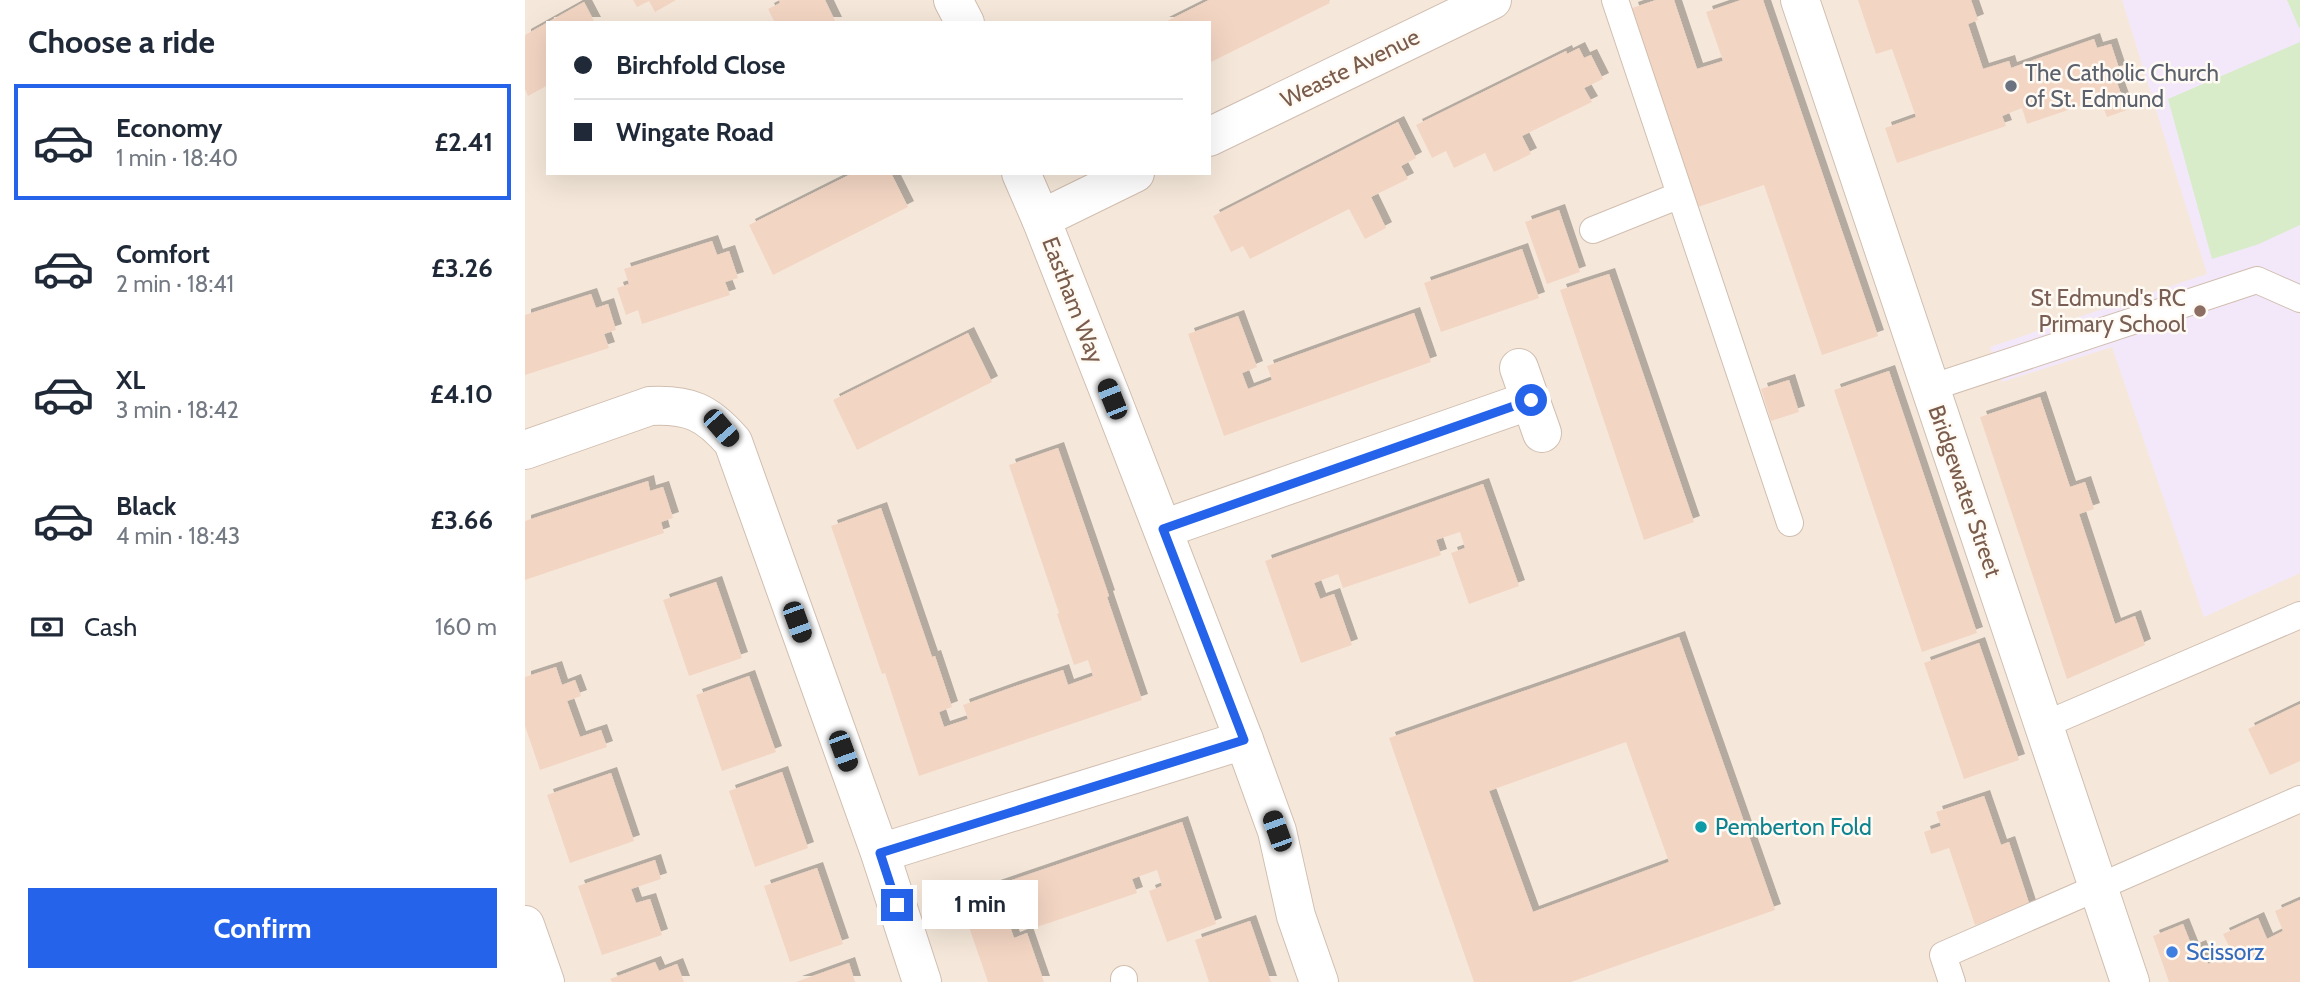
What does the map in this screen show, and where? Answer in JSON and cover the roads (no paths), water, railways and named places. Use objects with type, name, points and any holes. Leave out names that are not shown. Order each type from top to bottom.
[{"type":"street","points":[[953,0],[964,21]]},
{"type":"street","name":"Weaste Avenue","points":[[1211,136],[1453,8],[1492,0]]},
{"type":"street","name":"Bridgewater Street","points":[[1800,0],[2130,982]]},
{"type":"street","name":"Eastham Way","points":[[1022,175],[1244,740],[1277,831],[1296,916],[1319,982]]},
{"type":"street","points":[[1041,219],[1131,175]]},
{"type":"street","points":[[1163,529],[1531,400]]},
{"type":"street","points":[[525,450],[650,406],[671,405],[688,408],[721,428],[733,443],[880,853],[922,982]]},
{"type":"street","points":[[880,853],[1244,740]]},
{"type":"street","points":[[525,925],[545,982]]},
{"type":"lane","points":[[1615,0],[1790,523]]},
{"type":"lane","points":[[1593,230],[1680,195]]},
{"type":"lane","points":[[1930,388],[2257,280],[2300,299]]},
{"type":"lane","points":[[2044,725],[2300,615]]},
{"type":"lane","points":[[1952,982],[1943,955],[2300,799]]},
{"type":"place","name":"The Catholic Church of St. Edmund","points":[[2011,86]]},
{"type":"place","name":"St Edmund's RC Primary School","points":[[2200,311]]},
{"type":"place","name":"Pemberton Fold","points":[[1701,827]]},
{"type":"place","name":"Scissorz","points":[[2172,952]]}]
